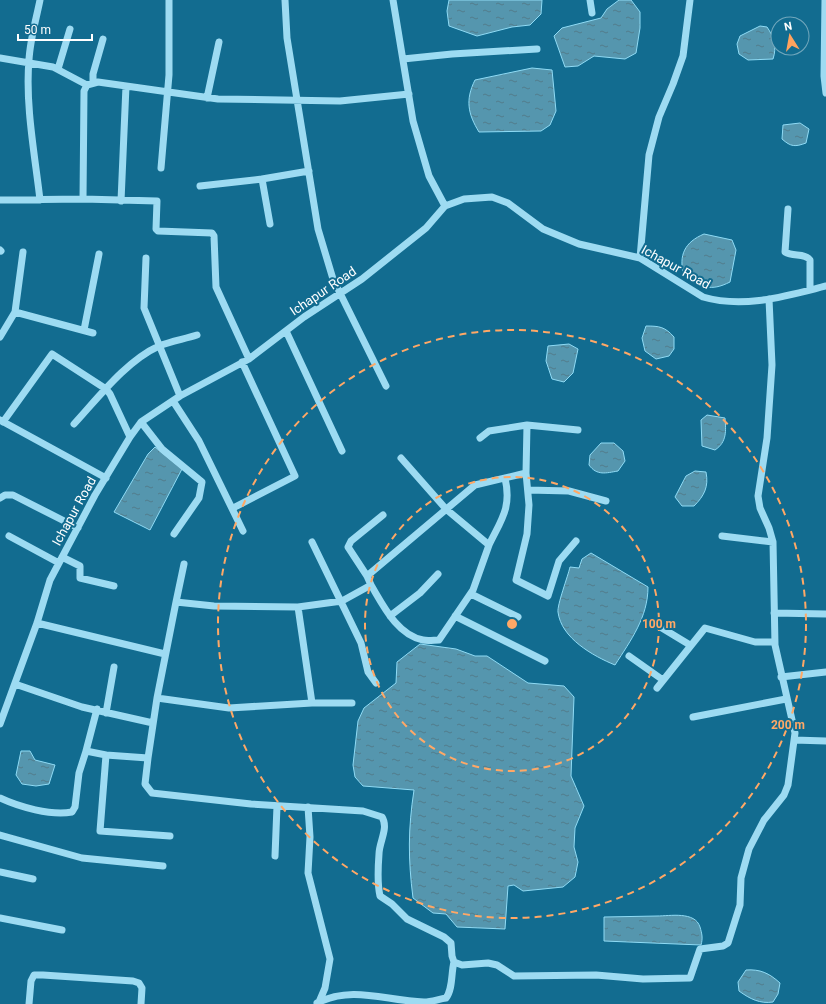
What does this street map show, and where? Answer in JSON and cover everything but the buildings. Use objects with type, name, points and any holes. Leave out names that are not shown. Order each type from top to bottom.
[{"type":"street","points":[[40,0],[28,62],[29,96],[40,200]]},
{"type":"street","points":[[161,168],[169,75],[169,0]]},
{"type":"street","points":[[285,0],[287,38],[318,229],[333,280],[386,386]]},
{"type":"street","points":[[393,0],[413,121],[429,176],[445,206]]},
{"type":"street","points":[[590,0],[592,13]]},
{"type":"street","points":[[640,258],[649,155],[659,117],[683,56],[690,0]]},
{"type":"street","points":[[825,0],[824,76],[826,93]]},
{"type":"street","points":[[58,69],[70,29]]},
{"type":"street","points":[[83,199],[84,91],[90,84],[103,39]]},
{"type":"street","points":[[207,98],[219,42]]},
{"type":"street","points":[[403,59],[452,54],[537,49]]},
{"type":"street","points":[[0,65],[0,58],[28,62],[58,69],[90,84],[98,82],[207,98],[340,101],[409,94]]},
{"type":"street","points":[[121,201],[126,86]]},
{"type":"street","points":[[200,186],[262,179],[309,171]]},
{"type":"street","points":[[262,179],[270,224]]},
{"type":"street","name":"Ichapur Road","points":[[0,724],[37,623],[50,580],[106,478],[130,437],[142,422],[180,396],[249,359],[286,331],[362,279],[426,228],[445,206],[464,199],[492,197],[508,203],[543,229],[564,238],[579,244],[640,258],[703,297],[733,303],[770,299],[826,286]]},
{"type":"street","points":[[0,200],[83,199],[157,201],[156,229],[158,231],[212,233],[214,236],[216,287],[249,359]]},
{"type":"street","points":[[788,209],[785,252],[789,254],[807,256],[810,260],[810,290]]},
{"type":"street","points":[[0,337],[15,312],[23,252]]},
{"type":"street","points":[[84,330],[98,254]]},
{"type":"street","points":[[146,258],[144,308],[180,396]]},
{"type":"street","points":[[454,962],[462,965],[497,965],[514,976],[596,975],[643,978],[690,978],[700,949],[723,946],[728,943],[731,938],[740,905],[740,878],[749,849],[764,820],[784,795],[788,785],[794,740],[794,733],[781,677],[775,642],[773,542],[769,528],[760,508],[758,496],[767,438],[772,365],[770,299]]},
{"type":"street","points":[[15,312],[93,332]]},
{"type":"street","points":[[286,331],[342,451]]},
{"type":"street","points":[[74,424],[106,389],[136,360],[159,346],[197,335]]},
{"type":"street","points":[[106,478],[2,421],[52,354],[106,389],[110,394],[130,437]]},
{"type":"street","points":[[233,508],[295,476],[242,362]]},
{"type":"street","points":[[173,401],[199,441],[243,531]]},
{"type":"street","points":[[142,422],[162,449],[202,482],[198,498],[174,534]]},
{"type":"street","points":[[527,424],[526,473],[529,505],[527,534],[516,580],[548,596],[559,561],[576,541]]},
{"type":"street","points":[[480,438],[489,431],[527,424],[578,430]]},
{"type":"street","points":[[401,458],[446,509],[489,546]]},
{"type":"street","points":[[367,576],[475,485],[526,473]]},
{"type":"street","points":[[383,515],[351,541],[348,547],[390,616],[402,630],[422,640],[438,640],[471,594],[479,577],[489,546],[504,515],[508,502],[505,478]]},
{"type":"street","points":[[528,490],[569,491],[606,501]]},
{"type":"street","points":[[0,498],[5,495],[13,495],[78,528]]},
{"type":"street","points":[[9,536],[61,560],[80,566],[80,578],[114,586]]},
{"type":"street","points":[[722,536],[773,542]]},
{"type":"street","points":[[312,542],[342,601],[361,643],[368,672],[376,683]]},
{"type":"street","points":[[184,564],[157,698],[145,784],[152,793],[277,806],[363,811],[382,817],[385,825],[379,853],[378,889],[380,896],[392,904],[408,919],[444,937],[451,943],[454,962],[449,994],[446,998],[425,1002],[355,993],[330,997],[317,1003]]},
{"type":"street","points":[[390,616],[420,592],[438,574]]},
{"type":"street","points":[[176,602],[214,606],[298,607],[342,601],[371,585]]},
{"type":"street","points":[[471,594],[518,617]]},
{"type":"street","points":[[298,607],[312,703]]},
{"type":"street","points":[[774,614],[826,614]]},
{"type":"street","points":[[455,616],[544,661]]},
{"type":"street","points":[[652,622],[690,645]]},
{"type":"street","points":[[37,623],[165,654]]},
{"type":"street","points":[[657,688],[700,632],[707,628],[755,642],[775,642]]},
{"type":"street","points":[[629,656],[664,680]]},
{"type":"street","points":[[106,713],[114,667]]},
{"type":"street","points":[[781,677],[826,672]]},
{"type":"street","points":[[15,684],[82,707],[97,709],[106,713],[153,723]]},
{"type":"street","points":[[157,698],[229,708],[312,703],[352,703]]},
{"type":"street","points":[[693,717],[786,699]]},
{"type":"street","points":[[0,798],[27,808],[64,814],[72,812],[75,807],[79,773],[97,709]]},
{"type":"street","points":[[794,740],[826,741]]},
{"type":"street","points":[[86,751],[106,755],[148,758]]},
{"type":"street","points":[[106,755],[100,831],[170,836]]},
{"type":"street","points":[[275,856],[277,806]]},
{"type":"street","points":[[308,807],[310,837],[308,873],[330,959],[325,988],[317,1003]]},
{"type":"street","points":[[0,835],[82,858],[163,866]]},
{"type":"street","points":[[0,872],[33,879]]},
{"type":"street","points":[[0,918],[62,930]]},
{"type":"street","points":[[29,1004],[31,981],[34,975],[133,981],[139,983],[142,988],[141,1004]]},
{"type":"water","points":[[449,0],[542,0],[541,14],[530,25],[512,27],[477,36],[449,26],[447,11]]},
{"type":"water","points":[[619,0],[631,0],[640,12],[640,28],[636,53],[625,59],[594,56],[578,66],[565,67],[554,36],[562,28],[601,18],[607,9]]},
{"type":"water","points":[[760,26],[767,27],[770,33],[770,56],[774,56],[773,59],[748,60],[739,54],[737,44],[740,36]]},
{"type":"water","points":[[532,68],[552,70],[556,111],[550,125],[541,131],[479,132],[472,119],[469,107],[470,94],[475,80]]},
{"type":"water","points":[[800,123],[809,129],[806,143],[793,146],[788,144],[782,139],[783,125]]},
{"type":"water","points":[[704,234],[732,240],[736,250],[730,282],[717,287],[706,287],[684,276],[682,262],[685,250],[692,241]]},
{"type":"water","points":[[646,326],[662,328],[674,337],[674,349],[669,356],[656,359],[645,351],[642,338]]},
{"type":"water","points":[[569,344],[578,349],[573,373],[564,382],[552,379],[546,361],[548,346]]},
{"type":"water","points":[[707,415],[725,418],[724,440],[715,450],[702,446],[701,420]]},
{"type":"water","points":[[601,443],[614,443],[623,451],[625,461],[618,471],[602,473],[595,471],[589,465],[590,455]]},
{"type":"water","points":[[155,447],[182,469],[150,530],[114,512],[148,454]]},
{"type":"water","points":[[695,471],[706,472],[707,482],[705,491],[701,499],[694,506],[682,506],[675,497],[686,476]]},
{"type":"water","points":[[591,553],[648,587],[645,608],[638,628],[615,665],[597,657],[579,645],[565,630],[560,621],[558,612],[570,567],[579,568],[582,559]]},
{"type":"water","points":[[420,644],[456,649],[475,656],[487,656],[528,683],[564,686],[574,697],[571,776],[584,806],[575,828],[574,847],[578,862],[575,877],[563,887],[523,891],[514,885],[508,886],[505,929],[457,927],[446,914],[433,913],[413,898],[409,844],[414,790],[363,786],[355,777],[353,765],[358,721],[364,708],[396,683],[397,662]]},
{"type":"water","points":[[21,751],[30,751],[35,760],[55,765],[49,784],[36,786],[22,784],[16,775]]},
{"type":"water","points":[[688,916],[697,922],[702,936],[701,945],[604,941],[604,917]]},
{"type":"water","points":[[746,970],[764,972],[780,983],[778,994],[773,1002],[755,1000],[739,991],[738,982]]}]
